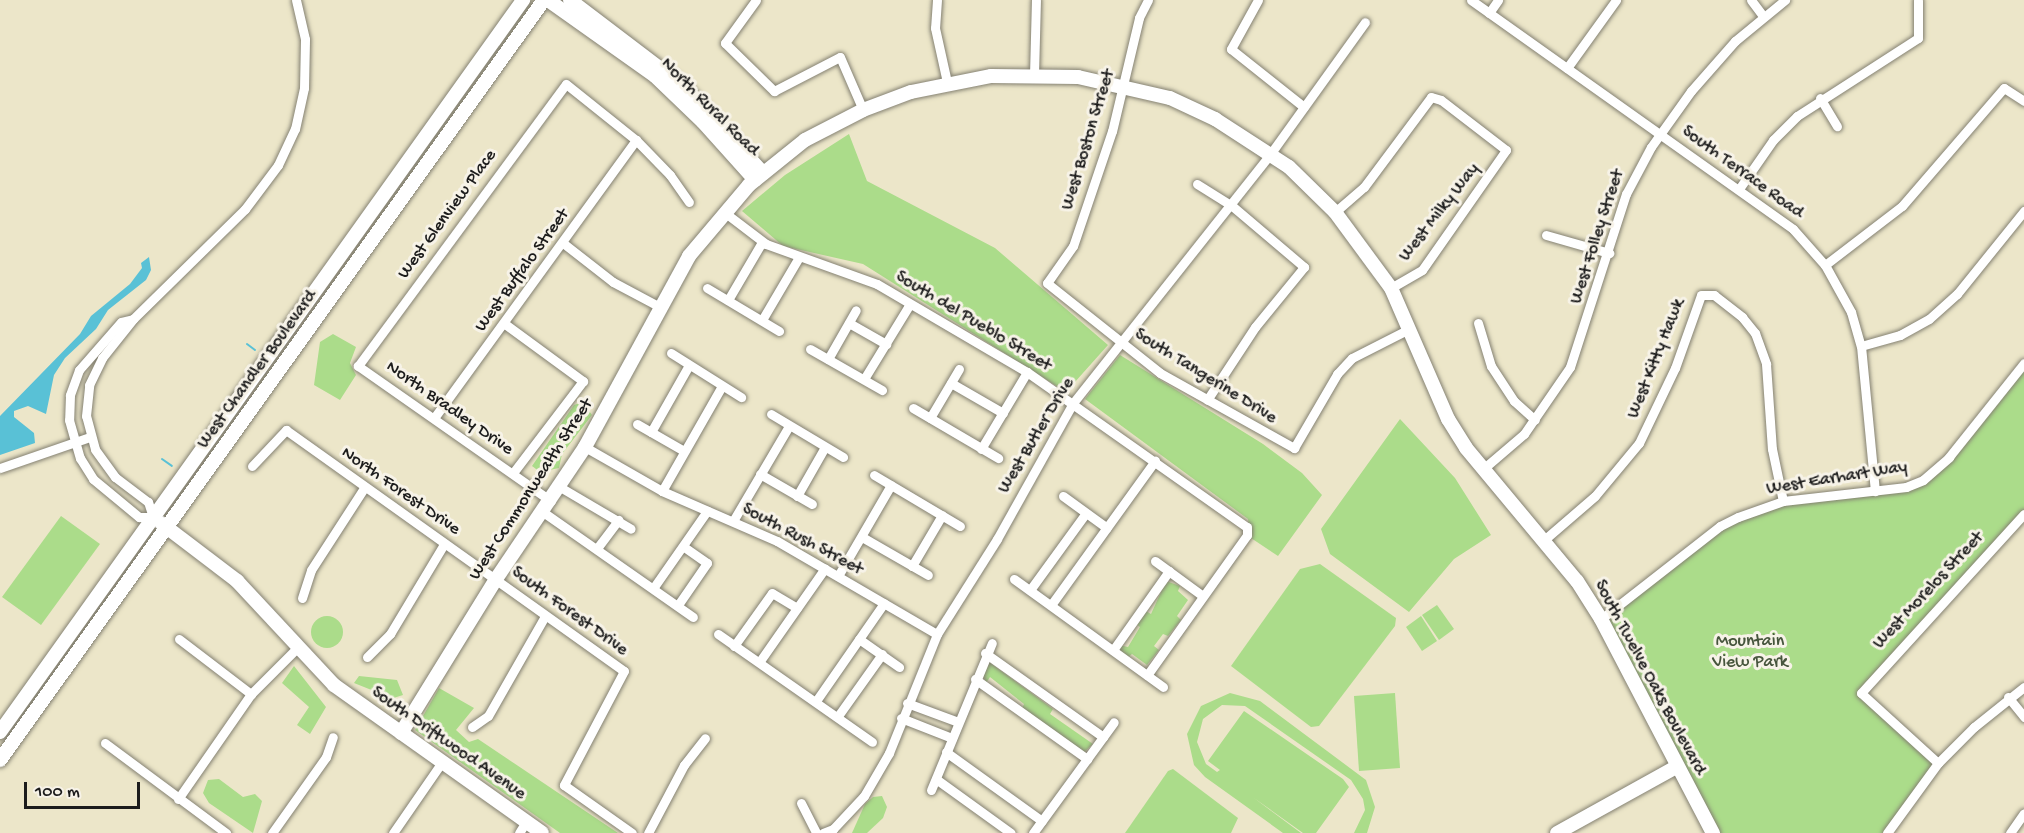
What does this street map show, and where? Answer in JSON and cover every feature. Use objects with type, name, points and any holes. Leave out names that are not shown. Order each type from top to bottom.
[{"type":"street","points":[[133,319],[121,322],[79,370],[69,406],[74,443],[86,468],[101,486],[139,517],[153,517],[148,502],[107,469],[90,437],[85,409],[89,385],[102,358],[133,319],[245,209],[283,156],[299,116],[306,70],[305,39],[296,0]]},
{"type":"street","name":"West Chandler Boulevard","points":[[0,732],[523,0]]},
{"type":"street","name":"West Chandler Boulevard","points":[[0,760],[546,0]]},
{"type":"street","name":"North Rural Road","points":[[546,0],[638,56]]},
{"type":"street","name":"North Rural Road","points":[[570,0],[638,56],[759,177]]},
{"type":"street","points":[[756,0],[725,43],[774,90],[840,57],[863,110]]},
{"type":"street","points":[[937,0],[935,28],[947,82]]},
{"type":"street","points":[[1034,75],[1036,0]]},
{"type":"street","name":"West Boston Street","points":[[1047,283],[1073,246],[1124,85],[1148,0]]},
{"type":"street","points":[[1258,0],[1231,50],[1304,107]]},
{"type":"street","name":"South Terrace Road","points":[[1471,0],[1793,229],[1825,265],[1851,312],[1861,346],[1875,491]]},
{"type":"street","points":[[1489,13],[1498,0]]},
{"type":"street","points":[[1567,68],[1616,0]]},
{"type":"street","points":[[1751,0],[1763,16]]},
{"type":"street","name":"West Folley Street","points":[[1483,469],[1534,420],[1558,390],[1581,345],[1634,175],[1661,134],[1710,69],[1763,16],[1785,0]]},
{"type":"street","points":[[1738,189],[1773,140],[1820,98],[1918,38],[1918,0]]},
{"type":"street","name":"West Butler Drive","points":[[823,833],[832,829],[864,796],[889,753],[907,703],[937,634],[997,539],[1073,403],[1271,153],[1365,22]]},
{"type":"street","name":"South Twelve Oaks Boulevard","points":[[759,177],[805,140],[863,110],[947,82],[1034,75],[1078,77],[1124,85],[1170,98],[1215,119],[1271,153],[1335,212],[1391,288],[1448,419],[1483,469],[1544,540],[1601,619],[1676,767],[1713,833]]},
{"type":"street","name":"West Glenview Place","points":[[358,366],[566,84],[636,140]]},
{"type":"street","points":[[1825,265],[1902,206],[2004,88],[2024,101]]},
{"type":"street","name":"West Milky Way","points":[[1335,212],[1364,187],[1431,97],[1441,100],[1506,150],[1422,270],[1391,288]]},
{"type":"street","points":[[1820,98],[1837,126]]},
{"type":"street","points":[[636,140],[670,175],[689,202]]},
{"type":"street","name":"West Buffalo Street","points":[[434,418],[505,324],[636,140]]},
{"type":"street","name":"West Commonwealth Street","points":[[401,733],[496,579],[585,447],[689,256],[724,212],[759,177]]},
{"type":"street","points":[[1197,184],[1231,205],[1304,267],[1254,327],[1206,400]]},
{"type":"street","points":[[1861,346],[1900,335],[1929,319],[1957,294],[2024,211]]},
{"type":"street","name":"South del Pueblo Street","points":[[724,212],[762,242],[798,259],[861,277],[1027,372],[1155,461],[1248,530],[1203,596]]},
{"type":"street","points":[[1546,235],[1609,253]]},
{"type":"street","points":[[728,300],[762,242]]},
{"type":"street","points":[[563,243],[613,282],[660,307]]},
{"type":"street","points":[[762,320],[798,259]]},
{"type":"street","name":"South Tangerine Drive","points":[[1047,283],[1119,343],[1206,400],[1294,448],[1337,374],[1352,358],[1408,328]]},
{"type":"street","points":[[708,288],[779,331]]},
{"type":"street","name":"West Kitty Hawk","points":[[1544,540],[1595,496],[1639,442],[1667,386],[1701,295],[1720,300],[1755,333],[1766,364],[1772,449],[1783,501]]},
{"type":"street","points":[[864,379],[910,304]]},
{"type":"street","points":[[828,359],[856,310]]},
{"type":"street","points":[[849,323],[886,344]]},
{"type":"street","points":[[1478,323],[1491,366],[1514,402],[1534,420]]},
{"type":"street","points":[[505,324],[583,381],[513,473]]},
{"type":"street","points":[[810,348],[882,390]]},
{"type":"street","points":[[671,353],[688,367],[741,396]]},
{"type":"street","name":"West Earhart Way","points":[[1601,619],[1720,526],[1783,501],[1906,487],[1936,470],[2024,363]]},
{"type":"street","name":"North Bradley Drive","points":[[358,366],[513,473],[547,506],[598,547],[693,617]]},
{"type":"street","points":[[651,432],[688,367]]},
{"type":"street","points":[[930,418],[959,369]]},
{"type":"street","points":[[981,448],[1027,372]]},
{"type":"street","points":[[951,383],[1003,413]]},
{"type":"street","points":[[662,492],[722,386]]},
{"type":"street","points":[[913,408],[998,458]]},
{"type":"street","points":[[771,414],[843,457]]},
{"type":"street","points":[[637,424],[684,452]]},
{"type":"street","points":[[733,521],[789,426]]},
{"type":"street","name":"North Forest Drive","points":[[252,466],[286,430],[363,488],[496,579]]},
{"type":"street","points":[[0,468],[90,437]]},
{"type":"street","name":"South Rush Street","points":[[585,447],[662,492],[733,521],[825,568],[937,634]]},
{"type":"street","points":[[797,496],[825,447]]},
{"type":"street","points":[[1051,605],[1155,461]]},
{"type":"street","points":[[760,474],[812,504]]},
{"type":"street","points":[[874,474],[960,526]]},
{"type":"street","points":[[838,576],[891,485]]},
{"type":"street","points":[[560,487],[631,529]]},
{"type":"street","points":[[302,598],[311,570],[363,488]]},
{"type":"street","points":[[1063,496],[1107,528]]},
{"type":"street","points":[[654,587],[707,511]]},
{"type":"street","points":[[1030,590],[1086,513]]},
{"type":"street","name":"West Morelos Street","points":[[1938,763],[1861,693],[2024,514]]},
{"type":"street","points":[[912,566],[942,515]]},
{"type":"street","name":"South Driftwood Avenue","points":[[153,517],[237,581],[297,648],[334,685],[442,762],[522,827],[542,833]]},
{"type":"street","points":[[598,547],[618,520]]},
{"type":"street","points":[[862,537],[928,575]]},
{"type":"street","points":[[367,657],[390,634],[444,544]]},
{"type":"street","points":[[678,605],[707,563],[683,546]]},
{"type":"street","points":[[1147,675],[1203,596],[1155,561]]},
{"type":"street","points":[[760,661],[825,568]]},
{"type":"street","points":[[1113,650],[1169,571]]},
{"type":"street","name":"South Forest Drive","points":[[496,579],[624,671],[564,784],[632,833]]},
{"type":"street","points":[[1014,579],[1163,687]]},
{"type":"street","points":[[734,646],[772,593],[797,608]]},
{"type":"street","points":[[816,700],[884,603]]},
{"type":"street","points":[[471,727],[488,716],[545,616]]},
{"type":"street","points":[[718,634],[816,700],[872,742]]},
{"type":"street","points":[[179,639],[251,694]]},
{"type":"street","points":[[860,639],[899,667]]},
{"type":"street","points":[[931,790],[992,643]]},
{"type":"street","points":[[178,799],[251,694],[297,648]]},
{"type":"street","points":[[986,653],[1103,737]]},
{"type":"street","points":[[838,716],[882,654]]},
{"type":"street","points":[[975,680],[1087,759]]},
{"type":"street","points":[[1887,833],[1938,763],[2008,697],[2024,687]]},
{"type":"street","points":[[2008,697],[2024,717]]},
{"type":"street","points":[[907,703],[955,730]]},
{"type":"street","points":[[901,718],[955,730]]},
{"type":"street","points":[[1033,833],[1114,722]]},
{"type":"street","points":[[272,833],[326,757],[333,737]]},
{"type":"street","points":[[648,833],[684,765],[705,738]]},
{"type":"street","points":[[105,743],[226,833]]},
{"type":"street","points":[[946,753],[1042,821]]},
{"type":"street","points":[[393,833],[442,762]]},
{"type":"street","points":[[1557,833],[1676,767]]},
{"type":"street","points":[[936,779],[1011,833]]},
{"type":"street","points":[[801,803],[816,833]]},
{"type":"street","points":[[2010,833],[2024,813]]},
{"type":"green space","points":[[849,134],[867,181],[995,248],[1108,345],[1066,392],[863,264],[783,246],[742,211],[785,175]]},
{"type":"green space","points":[[333,334],[356,347],[350,363],[356,375],[340,400],[314,385],[320,342]]},
{"type":"green space","points":[[1120,355],[1263,444],[1302,473],[1322,495],[1278,556],[1251,538],[1248,519],[1085,399]]},
{"type":"green space","name":"Mountain View Park","points":[[2024,363],[2024,514],[1862,693],[1938,763],[1887,833],[1713,833],[1601,619],[1720,526],[1757,509],[1906,487],[1936,470]]},
{"type":"green space","points":[[583,402],[592,415],[562,454],[559,468],[540,472],[532,466],[574,405]]},
{"type":"green space","points":[[1400,419],[1455,478],[1491,535],[1454,559],[1409,612],[1330,554],[1321,529]]},
{"type":"green space","points":[[61,516],[100,544],[41,625],[2,597]]},
{"type":"green space","points":[[1320,564],[1396,618],[1395,626],[1319,726],[1311,727],[1231,666],[1300,569]]},
{"type":"green space","points":[[1166,581],[1180,586],[1178,591],[1188,600],[1177,616],[1181,620],[1168,636],[1163,634],[1154,646],[1159,650],[1147,665],[1132,654],[1127,658],[1120,653],[1119,645],[1128,647],[1140,627],[1136,624],[1146,611],[1151,614]]},
{"type":"green space","points":[[1437,605],[1454,629],[1439,640],[1422,615]]},
{"type":"green space","points":[[327,616],[338,621],[343,632],[338,643],[327,648],[316,643],[311,632],[316,621]]},
{"type":"green space","points":[[1421,616],[1437,641],[1422,651],[1406,627]]},
{"type":"green space","points":[[989,662],[1053,709],[1050,714],[1093,744],[1082,754],[1022,709],[1024,704],[990,677],[986,683],[981,670]]},
{"type":"green space","points":[[294,666],[326,707],[310,734],[297,725],[309,707],[282,683]]},
{"type":"green space","points":[[359,676],[397,680],[403,695],[384,701],[374,691],[354,683]]},
{"type":"green space","points":[[439,688],[474,708],[456,730],[469,742],[478,739],[618,833],[560,833],[415,730]]},
{"type":"green space","points":[[1230,693],[1260,701],[1366,780],[1375,807],[1367,833],[1354,833],[1365,810],[1363,799],[1351,780],[1245,706],[1222,705],[1203,719],[1197,742],[1206,764],[1217,772],[1220,770],[1208,761],[1244,711],[1343,779],[1349,787],[1316,833],[1303,833],[1254,798],[1301,833],[1283,833],[1205,777],[1194,765],[1187,734],[1201,706]]},
{"type":"green space","points":[[1395,693],[1400,768],[1359,771],[1354,696]]},
{"type":"green space","points":[[1173,769],[1238,818],[1231,833],[1125,833],[1168,771]]},
{"type":"green space","points":[[219,779],[243,797],[255,794],[262,801],[253,833],[209,803],[203,793],[208,780]]},
{"type":"green space","points":[[882,796],[887,807],[883,818],[867,833],[852,833],[865,804],[873,797]]},
{"type":"water","points":[[149,257],[151,270],[146,280],[108,310],[96,329],[65,358],[54,375],[46,414],[28,406],[14,411],[14,417],[34,433],[35,443],[0,455],[0,416],[80,334],[91,316],[130,284],[142,268],[141,263]]},
{"type":"waterway","points":[[247,344],[255,350]]},
{"type":"waterway","points":[[162,459],[172,466]]}]
